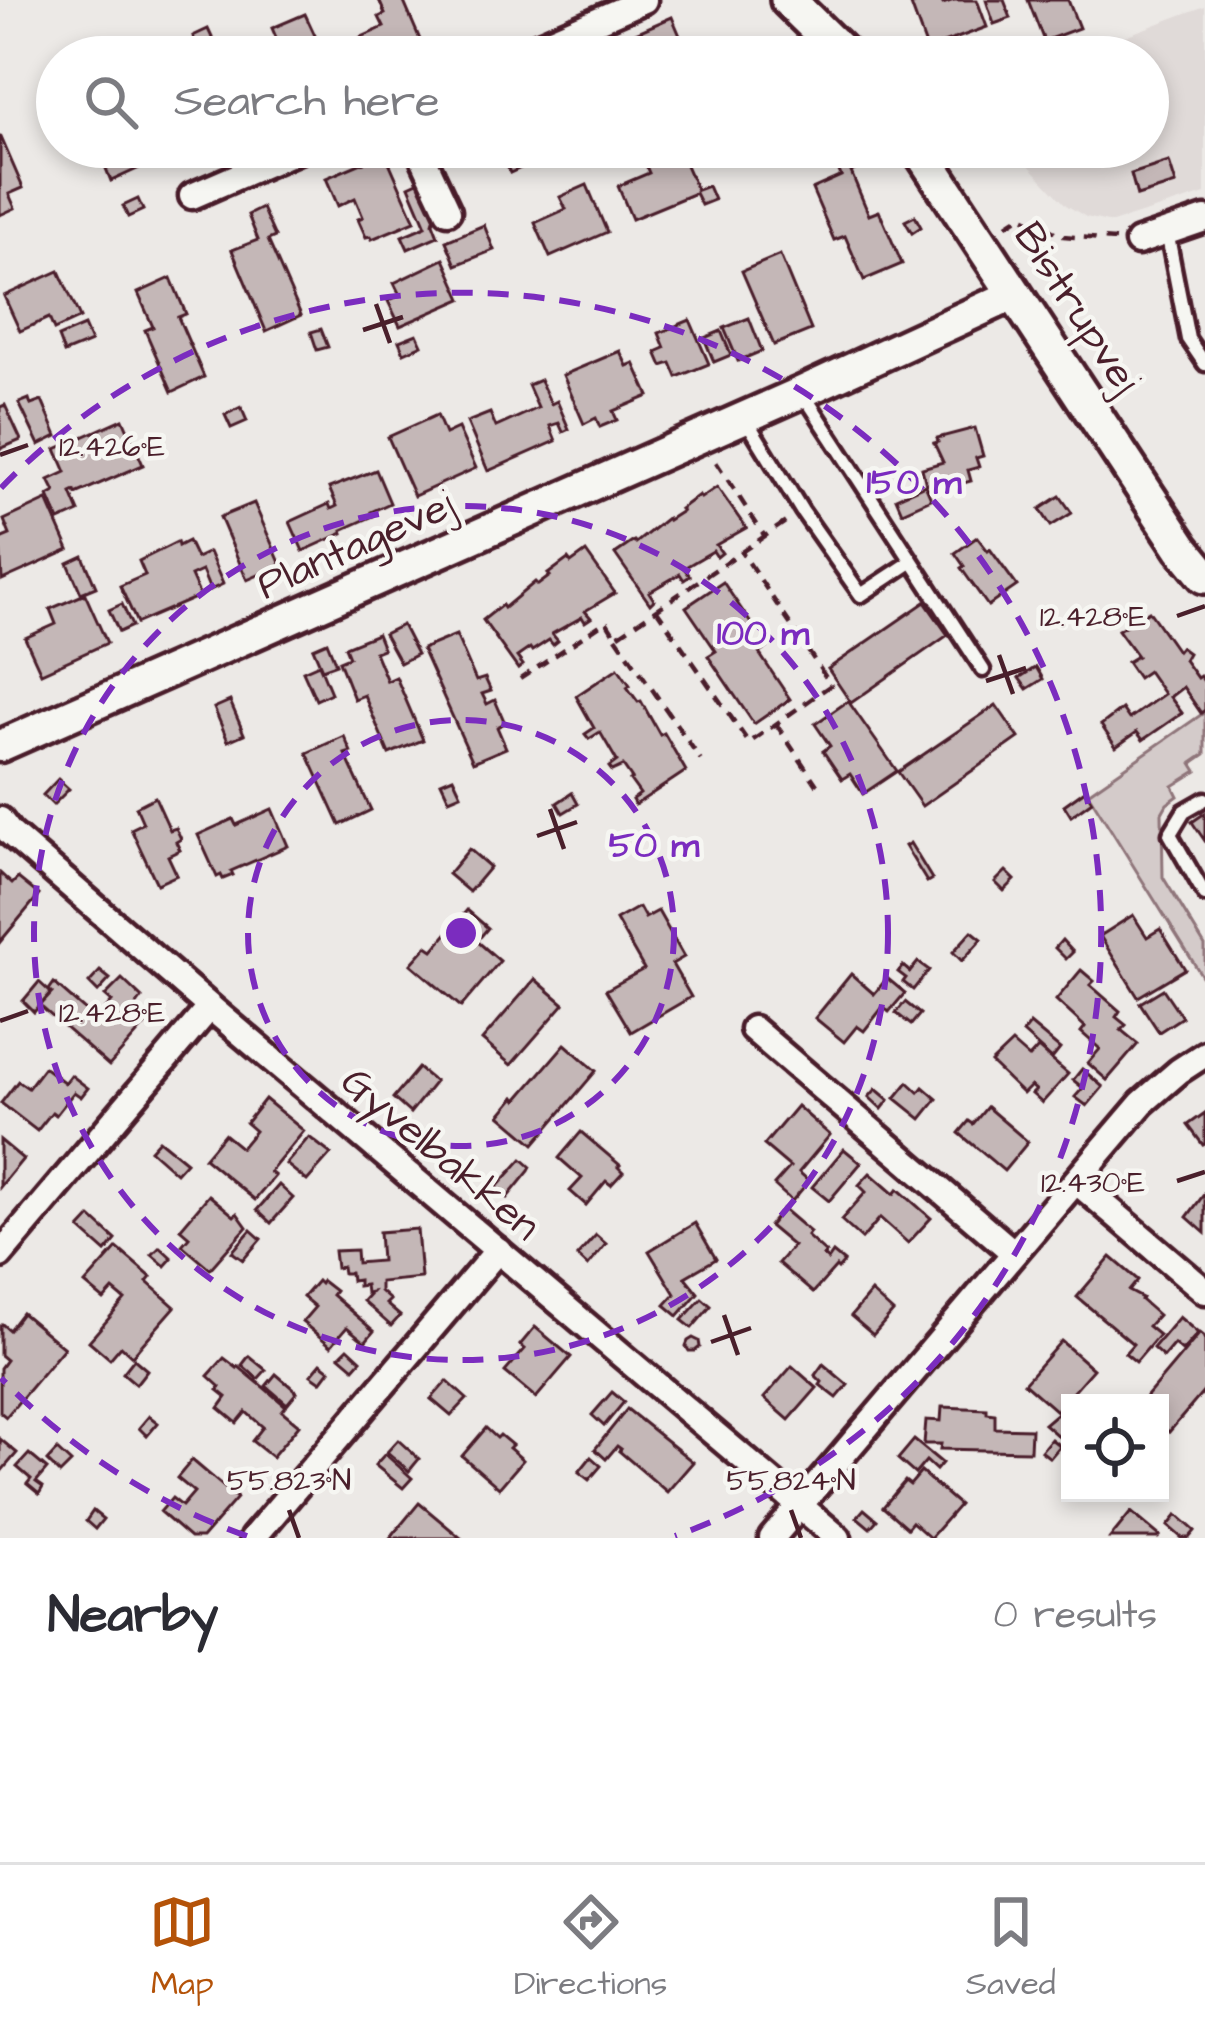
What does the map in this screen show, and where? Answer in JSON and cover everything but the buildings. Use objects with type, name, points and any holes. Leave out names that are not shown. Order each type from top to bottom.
[{"type":"main road","points":[[788,0],[825,36]]},
{"type":"main road","name":"Bistrupvej","points":[[932,168],[1205,576]]},
{"type":"street","points":[[561,36],[644,0]]},
{"type":"street","points":[[192,196],[257,168]]},
{"type":"street","points":[[428,168],[448,211]]},
{"type":"street","points":[[1138,242],[1205,219]]},
{"type":"street","name":"Plantagevej","points":[[0,746],[1016,294]]},
{"type":"street","name":"Gyvelbakken","points":[[0,820],[210,1007],[838,1538]]},
{"type":"street","points":[[0,1255],[210,1007]]},
{"type":"street","points":[[753,1029],[1014,1253]]},
{"type":"street","points":[[772,1538],[1142,1103],[1205,1054]]},
{"type":"street","points":[[1076,1181],[1205,1291]]},
{"type":"street","points":[[253,1538],[498,1250]]},
{"type":"lane","points":[[1167,232],[1188,339],[1205,364]]},
{"type":"lane","points":[[802,392],[983,670]]},
{"type":"lane","points":[[744,417],[861,595],[911,562]]},
{"type":"lane","points":[[1205,799],[1184,811],[1170,834],[1205,895]]},
{"type":"path","points":[[982,241],[1021,216],[1063,236],[1138,242]]},
{"type":"path","points":[[700,437],[764,535]]},
{"type":"path","points":[[616,637],[802,511]]},
{"type":"path","points":[[656,609],[748,743],[776,724],[831,685],[741,550]]},
{"type":"path","points":[[520,679],[606,621],[701,760]]},
{"type":"path","points":[[776,724],[818,785]]},
{"type":"shaded area","points":[[1205,6],[1205,194],[1112,223],[1086,217],[1066,205],[1032,168],[1169,168],[1169,36],[1125,36]]},
{"type":"shaded area","points":[[1205,712],[1205,754],[1192,763],[1197,771],[1173,786],[1178,796],[1162,813],[1163,877],[1205,946],[1205,981],[1088,793]]}]
